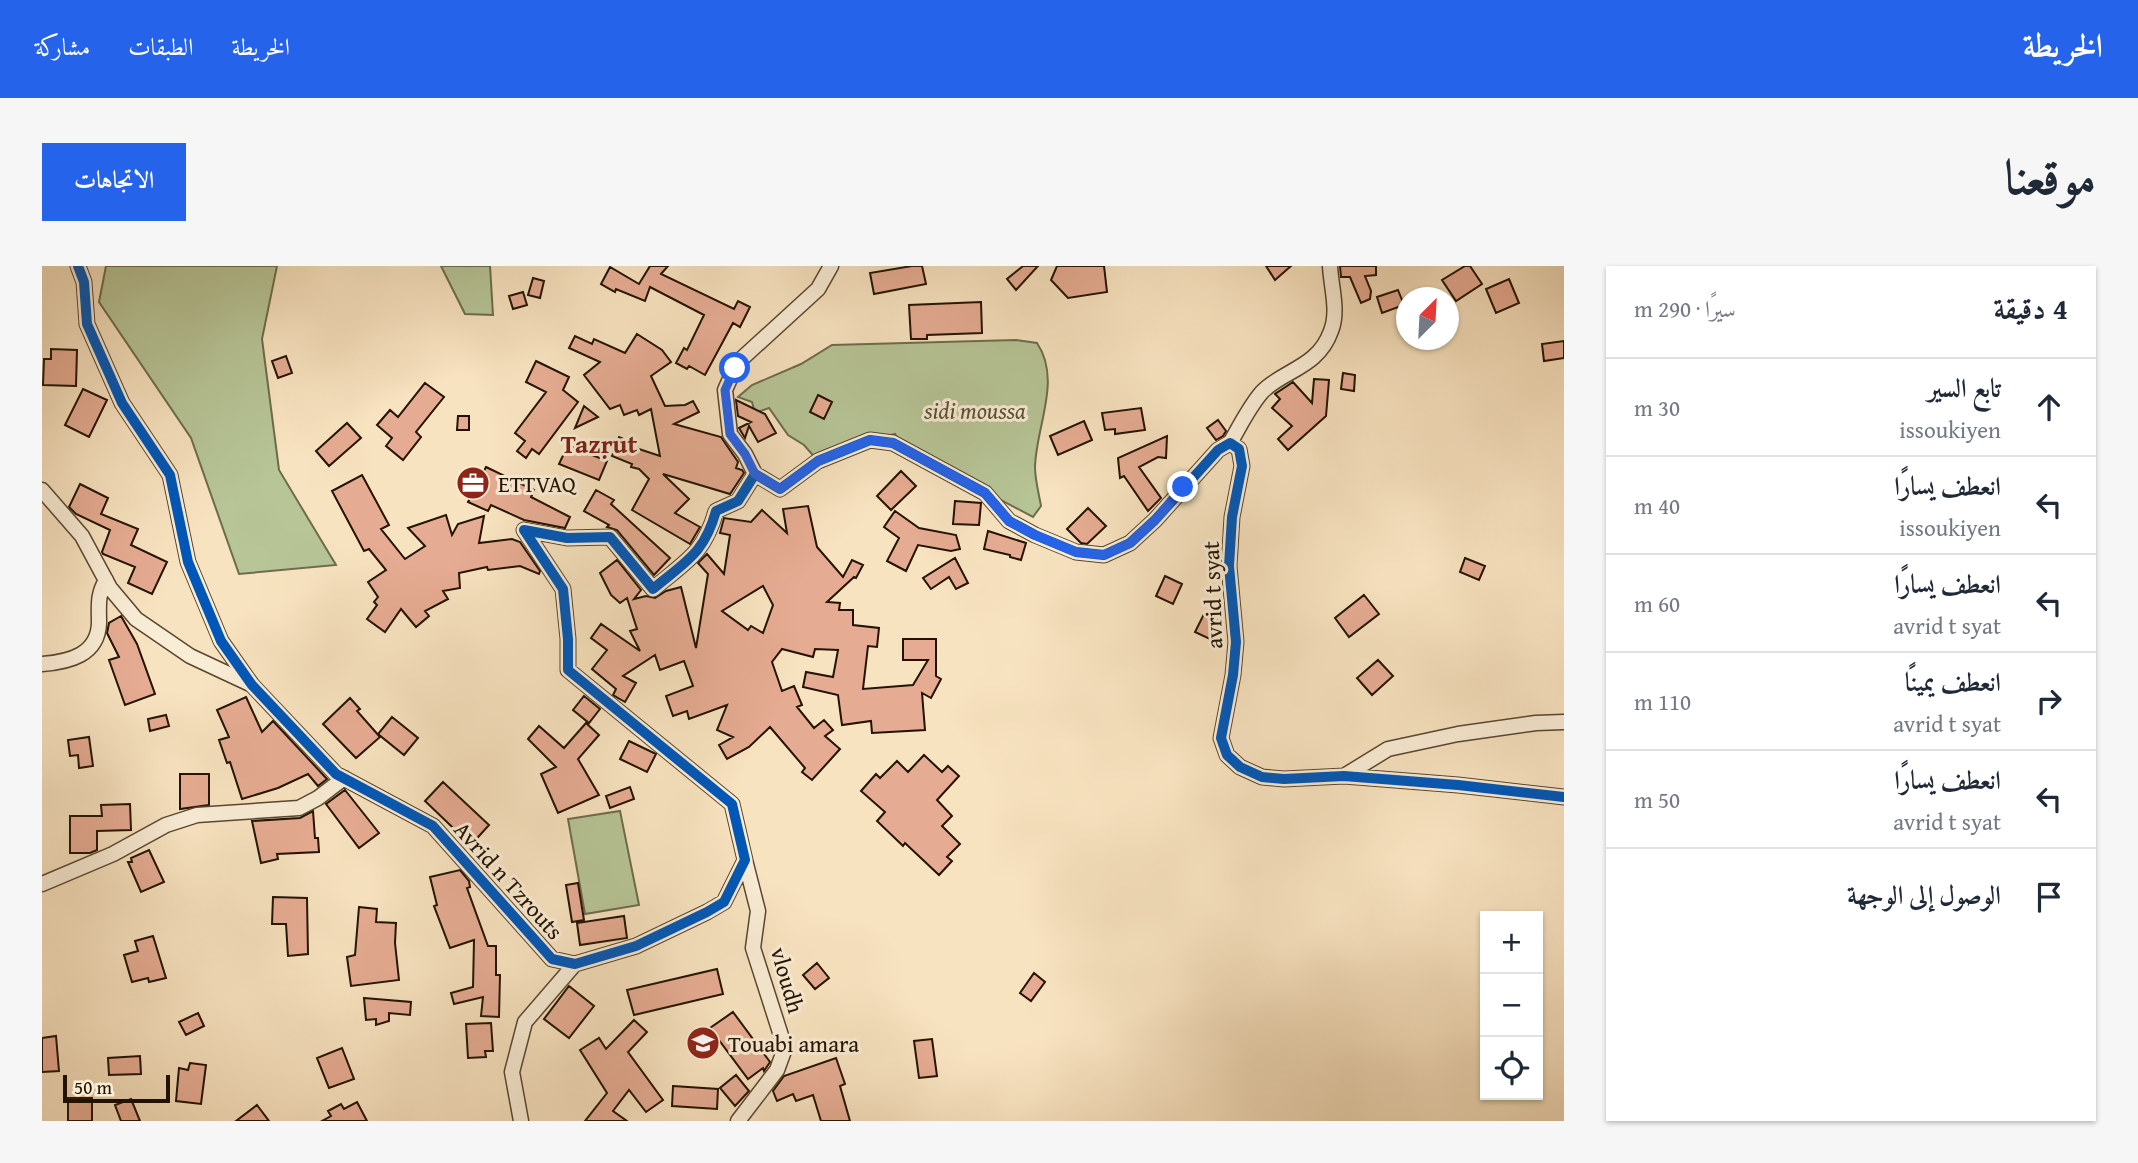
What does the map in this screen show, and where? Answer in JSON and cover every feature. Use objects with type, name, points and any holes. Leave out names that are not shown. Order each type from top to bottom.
[{"type":"street","name":"Avrid n Tzrouts","points":[[78,266],[84,282],[87,324],[122,403],[170,475],[188,562],[221,640],[252,685],[336,774],[433,826],[552,959],[575,964],[636,946],[724,902],[745,860]]},
{"type":"street","points":[[831,266],[818,289],[737,363],[725,390],[730,434],[745,454],[755,474],[780,489],[818,461],[870,440],[893,443],[985,493],[1009,521],[1035,535],[1076,552],[1104,555],[1130,543],[1155,520],[1218,450],[1230,443],[1249,409],[1264,390],[1304,366],[1319,351],[1331,331],[1335,306],[1330,266]]},
{"type":"street","name":"avrid t syat","points":[[1230,443],[1239,449],[1242,466],[1232,517],[1229,566],[1236,642],[1233,675],[1221,738],[1227,755],[1240,767],[1262,777],[1284,779],[1344,776],[1564,797]]},
{"type":"street","points":[[745,860],[733,804],[568,670],[563,589],[524,530],[567,538],[610,537],[653,589],[700,550],[716,511],[738,501],[755,474]]},
{"type":"street","points":[[42,490],[82,536],[106,580],[136,619],[190,656],[252,685]]},
{"type":"street","points":[[42,664],[69,659],[91,647],[97,639],[97,599],[106,580]]},
{"type":"street","points":[[1344,776],[1388,749],[1458,734],[1536,723],[1564,722]]},
{"type":"street","points":[[42,884],[113,854],[166,825],[197,815],[299,808],[318,798],[344,778]]},
{"type":"street","name":"vloudh","points":[[738,1121],[777,1070],[785,1048],[753,948],[758,911],[745,860]]},
{"type":"street","points":[[520,1121],[512,1072],[525,1021],[575,964]]},
{"type":"green space","points":[[106,266],[277,266],[262,339],[279,470],[336,565],[239,574],[191,438],[99,302]]},
{"type":"green space","points":[[441,266],[490,266],[493,315],[465,314]]},
{"type":"green space","name":"sidi moussa","points":[[1016,340],[1037,343],[1047,372],[1046,404],[1035,467],[1041,506],[1033,517],[903,448],[895,434],[870,440],[818,461],[804,445],[788,435],[769,408],[755,413],[752,402],[738,397],[752,385],[801,364],[832,345]]},
{"type":"green space","points":[[620,811],[639,905],[585,914],[568,819]]},
{"type":"building","points":[[650,266],[668,266],[661,274],[734,309],[738,301],[750,307],[740,327],[733,323],[705,375],[689,366],[687,369],[676,363],[684,348],[687,350],[704,315],[650,287],[645,301],[616,289],[615,292],[601,284],[610,267],[639,284]]},
{"type":"building","points":[[922,266],[926,284],[874,294],[870,273]]},
{"type":"building","points":[[1023,266],[1038,266],[1016,290],[1007,279]]},
{"type":"building","points":[[1057,266],[1104,266],[1107,292],[1068,298],[1051,280]]},
{"type":"building","points":[[1266,266],[1291,266],[1275,280]]},
{"type":"building","points":[[1340,266],[1376,266],[1376,275],[1365,276],[1371,291],[1370,299],[1361,303],[1350,277],[1341,277]]},
{"type":"building","points":[[1465,266],[1470,266],[1482,284],[1459,299],[1459,287],[1447,287],[1442,280]]},
{"type":"building","points":[[533,278],[544,281],[540,298],[528,295]]},
{"type":"building","points":[[1509,279],[1519,303],[1496,313],[1486,289]]},
{"type":"building","points":[[1396,291],[1396,308],[1382,313],[1377,297]]},
{"type":"building","points":[[523,292],[527,305],[513,309],[509,296]]},
{"type":"building","points":[[981,302],[982,333],[927,335],[927,339],[911,339],[909,305]]},
{"type":"building","points":[[637,334],[662,350],[671,362],[651,376],[665,406],[685,405],[693,401],[699,412],[674,424],[721,437],[738,462],[736,468],[744,473],[730,494],[663,474],[689,499],[675,513],[700,527],[690,544],[632,510],[649,479],[639,469],[631,467],[632,464],[612,456],[619,437],[631,442],[630,446],[660,456],[651,409],[639,415],[637,410],[624,415],[620,405],[610,409],[584,375],[600,362],[569,348],[575,336],[592,344],[594,339],[625,353]]},
{"type":"building","points":[[1564,341],[1564,358],[1544,361],[1542,344]]},
{"type":"building","points":[[51,349],[77,350],[76,386],[43,385],[44,359],[51,359]]},
{"type":"building","points":[[286,356],[292,373],[278,378],[272,361]]},
{"type":"building","points":[[536,361],[569,377],[563,390],[578,402],[539,454],[532,449],[526,458],[517,451],[525,441],[515,433],[546,392],[526,382]]},
{"type":"building","points":[[1343,373],[1355,375],[1354,391],[1341,389]]},
{"type":"building","points":[[1314,379],[1329,380],[1326,416],[1288,450],[1278,439],[1292,426],[1272,408],[1280,399],[1275,394],[1293,382],[1312,403]]},
{"type":"building","points":[[425,383],[444,397],[416,432],[421,437],[403,460],[386,446],[392,438],[377,425],[390,410],[398,417]]},
{"type":"building","points":[[83,389],[107,400],[89,437],[65,425]]},
{"type":"building","points":[[818,395],[832,402],[824,419],[810,412]]},
{"type":"building","points":[[736,400],[765,414],[776,433],[758,442],[749,426],[745,438],[739,428],[751,422],[738,416]]},
{"type":"building","points":[[584,406],[598,417],[575,428]]},
{"type":"building","points":[[1141,408],[1145,430],[1115,434],[1115,429],[1105,430],[1102,413]]},
{"type":"building","points":[[458,416],[469,416],[469,430],[457,430]]},
{"type":"building","points":[[1218,420],[1226,431],[1216,440],[1207,428]]},
{"type":"building","points":[[1084,421],[1092,440],[1058,455],[1050,436]]},
{"type":"building","points":[[347,423],[361,438],[329,466],[316,451]]},
{"type":"building","points":[[1167,436],[1166,458],[1158,457],[1139,467],[1161,498],[1148,511],[1124,476],[1120,478],[1118,458]]},
{"type":"building","points":[[568,445],[607,461],[599,480],[559,464]]},
{"type":"building","points":[[486,467],[534,490],[531,497],[570,517],[565,528],[524,520],[491,505],[488,511],[468,502]]},
{"type":"building","points":[[901,471],[916,486],[891,510],[877,496]]},
{"type":"building","points":[[362,475],[389,525],[381,529],[405,559],[425,546],[408,528],[446,515],[452,535],[458,524],[484,516],[479,543],[512,539],[520,542],[540,571],[539,574],[520,566],[488,570],[487,567],[459,573],[460,588],[443,591],[448,599],[425,611],[429,616],[416,627],[401,609],[385,632],[367,619],[377,605],[374,602],[378,597],[368,582],[386,570],[369,549],[364,551],[332,491]]},
{"type":"building","points":[[80,484],[108,498],[101,514],[138,529],[131,545],[167,562],[152,594],[128,583],[135,567],[103,554],[110,530],[76,514],[69,507]]},
{"type":"building","points":[[596,490],[614,500],[611,504],[670,558],[654,575],[617,530],[607,527],[609,525],[584,511]]},
{"type":"building","points":[[955,501],[981,503],[979,525],[953,524]]},
{"type":"building","points":[[808,506],[817,547],[843,577],[852,560],[863,565],[856,578],[827,602],[840,603],[839,610],[853,610],[853,625],[879,628],[877,647],[868,646],[863,689],[913,685],[928,660],[903,660],[903,639],[936,639],[936,676],[941,679],[931,698],[922,693],[925,730],[872,733],[871,721],[842,725],[838,695],[803,687],[806,672],[833,677],[838,650],[815,649],[813,657],[782,649],[772,662],[782,691],[794,686],[802,705],[797,707],[814,728],[824,720],[833,730],[825,736],[840,749],[812,780],[802,772],[805,768],[770,727],[749,747],[727,759],[719,745],[733,737],[717,730],[727,705],[689,719],[687,711],[673,716],[666,696],[693,686],[684,661],[660,670],[655,655],[623,676],[636,683],[625,702],[613,695],[616,689],[592,669],[607,650],[591,638],[601,624],[640,651],[630,631],[637,629],[627,598],[620,603],[611,595],[600,573],[617,560],[641,590],[634,599],[646,596],[655,598],[666,591],[681,587],[696,648],[708,574],[698,563],[707,554],[724,574],[730,535],[720,533],[724,518],[751,522],[762,510],[787,533],[783,509]],"holes":[[[763,586],[773,605],[763,633],[751,626],[748,630],[722,611]]]},
{"type":"building","points":[[1088,508],[1106,526],[1087,544],[1081,543],[1067,529]]},
{"type":"building","points":[[895,511],[919,528],[956,535],[960,549],[951,551],[918,545],[906,571],[887,561],[899,538],[884,527]]},
{"type":"building","points":[[988,531],[1026,543],[1021,560],[984,549]]},
{"type":"building","points":[[955,558],[968,583],[956,589],[949,577],[931,589],[923,578]]},
{"type":"building","points":[[1465,558],[1485,566],[1479,580],[1460,572]]},
{"type":"building","points":[[1165,576],[1182,584],[1173,604],[1156,596]]},
{"type":"building","points":[[1364,595],[1379,614],[1349,637],[1335,618]]},
{"type":"building","points":[[1204,614],[1221,622],[1212,640],[1195,632]]},
{"type":"building","points":[[121,616],[137,644],[155,694],[125,705],[109,660],[119,657],[107,633],[109,623]]},
{"type":"building","points":[[1378,660],[1393,676],[1372,695],[1357,678]]},
{"type":"building","points":[[584,696],[600,709],[589,723],[573,710]]},
{"type":"building","points":[[246,697],[262,732],[273,721],[327,779],[318,786],[308,774],[278,788],[242,799],[230,762],[227,763],[219,740],[229,737],[217,710]]},
{"type":"building","points":[[350,698],[360,709],[357,711],[380,737],[356,758],[323,724]]},
{"type":"building","points":[[166,715],[169,726],[150,731],[148,719]]},
{"type":"building","points":[[392,717],[418,738],[404,755],[378,734]]},
{"type":"building","points":[[586,723],[599,735],[578,759],[599,795],[558,813],[541,774],[556,767],[528,739],[539,726],[564,748]]},
{"type":"building","points":[[89,737],[93,766],[79,768],[78,755],[70,756],[68,740]]},
{"type":"building","points":[[629,741],[656,754],[647,772],[620,759]]},
{"type":"building","points":[[924,755],[942,772],[948,766],[959,776],[937,800],[952,816],[942,826],[960,844],[947,857],[952,861],[939,875],[877,821],[885,812],[861,791],[876,774],[880,778],[897,761],[908,772]]},
{"type":"building","points":[[180,774],[209,774],[209,805],[180,809]]},
{"type":"building","points":[[443,782],[489,825],[471,845],[425,801]]},
{"type":"building","points":[[630,787],[634,799],[610,808],[606,796]]},
{"type":"building","points":[[345,790],[379,833],[359,848],[326,804]]},
{"type":"building","points":[[130,804],[131,830],[97,831],[97,850],[90,853],[70,853],[70,816],[102,816],[101,805]]},
{"type":"building","points":[[313,811],[319,852],[277,854],[278,859],[261,863],[252,821],[300,818]]},
{"type":"building","points":[[149,850],[164,882],[141,892],[128,862]]},
{"type":"building","points":[[460,870],[469,881],[470,887],[467,888],[488,946],[496,946],[496,975],[500,975],[499,1017],[481,1016],[483,997],[454,1004],[451,993],[473,987],[474,940],[450,948],[434,906],[437,905],[430,877]]},
{"type":"building","points":[[578,883],[584,920],[572,922],[566,885]]},
{"type":"building","points":[[273,897],[307,898],[308,954],[288,956],[286,924],[272,924]]},
{"type":"building","points":[[359,907],[377,909],[376,922],[396,923],[399,980],[351,986],[347,957],[355,955]]},
{"type":"building","points":[[624,916],[627,938],[580,945],[577,923]]},
{"type":"building","points":[[153,936],[166,978],[149,982],[148,978],[132,982],[124,955],[138,951],[135,941]]},
{"type":"building","points":[[817,963],[829,978],[815,989],[803,975]]},
{"type":"building","points":[[717,969],[723,994],[634,1015],[627,990]]},
{"type":"building","points":[[1034,973],[1045,982],[1031,1001],[1020,993]]},
{"type":"building","points":[[569,986],[594,1006],[569,1038],[544,1019]]},
{"type":"building","points":[[364,998],[411,1002],[410,1015],[389,1013],[389,1021],[376,1025],[376,1019],[366,1020]]},
{"type":"building","points":[[733,1012],[770,1062],[764,1071],[763,1068],[748,1079],[710,1028]]},
{"type":"building","points":[[198,1013],[204,1026],[186,1035],[179,1022]]},
{"type":"building","points":[[634,1020],[647,1032],[628,1052],[663,1100],[646,1112],[629,1090],[613,1111],[627,1121],[585,1121],[607,1093],[580,1050],[599,1038],[606,1049]]},
{"type":"building","points":[[491,1023],[493,1051],[485,1051],[486,1057],[468,1058],[466,1024]]},
{"type":"building","points":[[56,1036],[59,1071],[42,1072],[42,1038]]},
{"type":"building","points":[[932,1039],[937,1076],[919,1078],[914,1041]]},
{"type":"building","points":[[342,1048],[354,1079],[329,1088],[317,1058]]},
{"type":"building","points":[[140,1056],[141,1074],[109,1075],[108,1058]]},
{"type":"building","points":[[836,1058],[845,1084],[840,1086],[850,1121],[821,1121],[813,1095],[796,1101],[793,1094],[777,1101],[773,1091],[784,1076]]},
{"type":"building","points":[[190,1063],[206,1065],[201,1104],[176,1101],[179,1068],[188,1070]]},
{"type":"building","points":[[736,1075],[749,1091],[735,1106],[720,1088]]},
{"type":"building","points":[[673,1086],[718,1089],[717,1109],[672,1106]]},
{"type":"building","points":[[68,1098],[92,1098],[92,1121],[68,1121]]},
{"type":"building","points":[[131,1099],[140,1121],[121,1121],[115,1105]]},
{"type":"building","points":[[357,1102],[367,1121],[322,1121],[331,1116],[328,1111],[341,1104],[344,1109]]},
{"type":"building","points":[[257,1105],[269,1121],[236,1121]]},
{"type":"cycle path","points":[[78,266],[84,282],[87,324],[122,403],[170,475],[188,562],[221,641],[252,685],[336,774],[433,826],[552,959],[575,964],[636,946],[724,902],[745,860],[732,804],[568,670],[563,589],[524,530]]},
{"type":"cycle path","points":[[524,530],[567,538],[610,537],[653,589],[692,556],[706,537],[716,511],[738,501],[755,474],[780,489],[818,461],[870,440],[893,443],[985,493],[1009,521],[1035,535],[1076,552],[1104,555],[1130,543],[1155,520],[1218,450],[1230,443],[1239,449],[1242,466],[1232,517],[1229,566],[1236,642],[1233,675],[1221,738],[1227,755],[1240,767],[1262,777],[1284,779],[1344,776],[1564,797]]},
{"type":"place","name":"ETTVAQ","points":[[473,483]]},
{"type":"place","name":"Touabi amara","points":[[703,1043]]},
{"type":"district","name":"Tazṛut","points":[[599,443]]},
{"type":"route","points":[[735,368],[725,390],[730,434],[745,454],[755,474],[780,489],[818,461],[870,440],[893,443],[985,493],[1009,521],[1035,535],[1076,552],[1104,555],[1130,543],[1155,520],[1183,487]]}]
